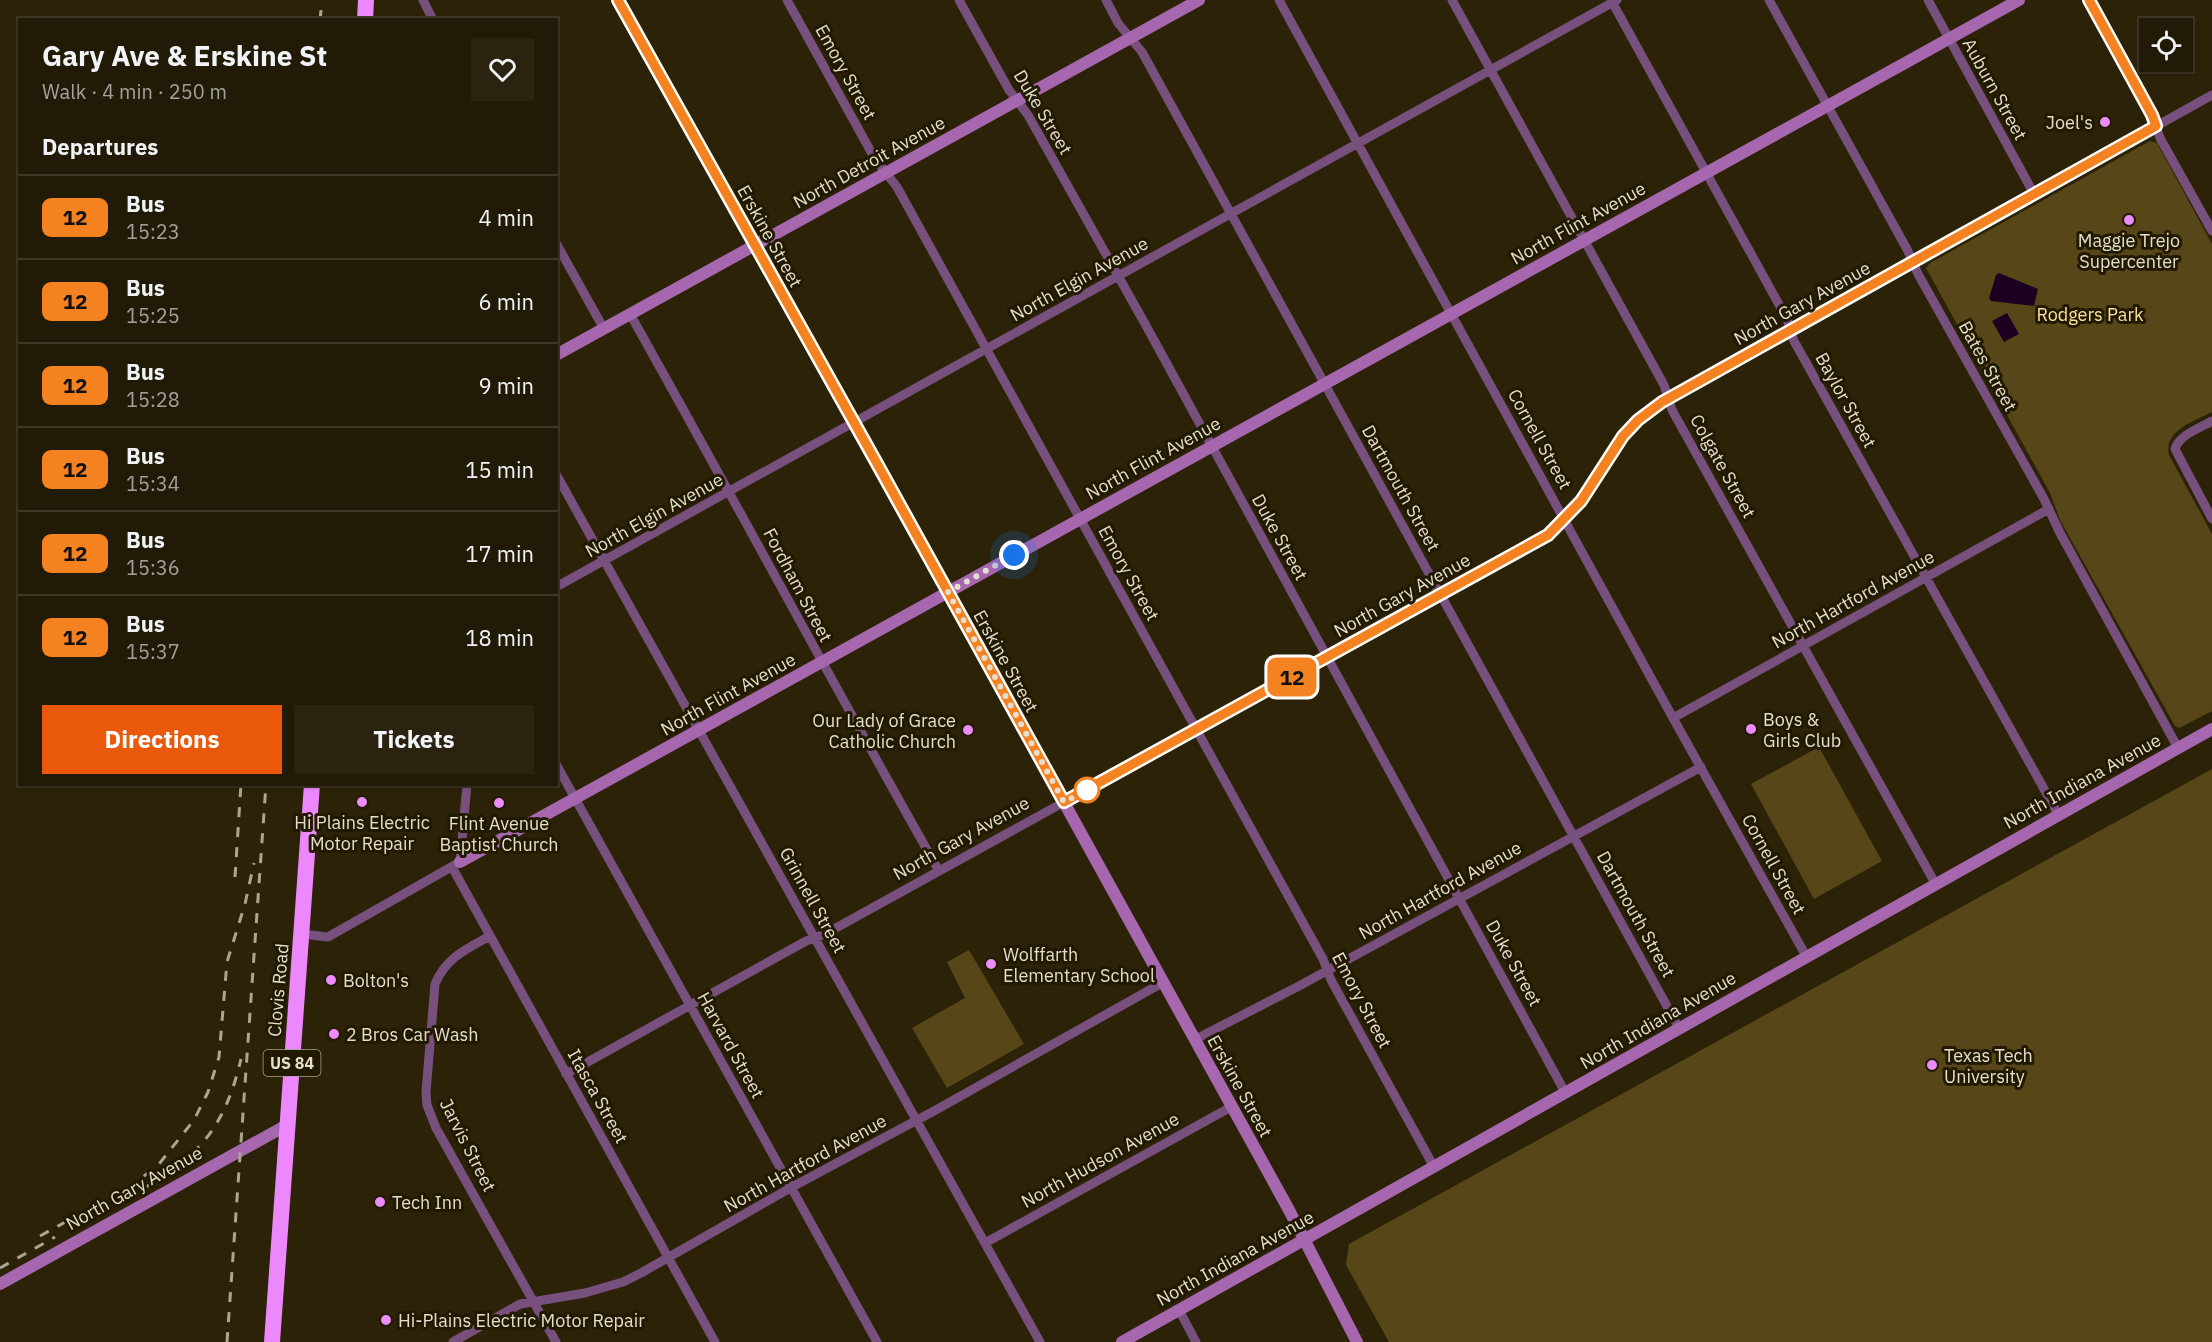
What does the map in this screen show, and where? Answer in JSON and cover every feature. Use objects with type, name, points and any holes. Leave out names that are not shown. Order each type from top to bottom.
[{"type":"highway","points":[[364,18],[366,0]]},
{"type":"highway","name":"Clovis Road","points":[[272,1342],[312,786]]},
{"type":"street","points":[[423,0],[432,18]]},
{"type":"street","name":"Erskine Street","points":[[618,0],[1064,802],[1304,1240],[1357,1342]]},
{"type":"street","name":"Emory Street","points":[[787,0],[875,159],[897,187],[987,349],[1197,729],[1434,1167]]},
{"type":"street","name":"Duke Street","points":[[959,0],[1009,90],[1028,115],[1118,276],[1566,1094]]},
{"type":"street","name":"Dartmouth Street","points":[[1106,0],[1118,23],[1142,52],[1680,1028]]},
{"type":"street","name":"North Detroit Avenue","points":[[558,354],[1199,0]]},
{"type":"street","name":"Cornell Street","points":[[1279,0],[1806,956]]},
{"type":"street","name":"Colgate Street","points":[[1452,0],[1664,386],[1672,410],[1935,884]]},
{"type":"street","name":"Bates Street","points":[[1769,0],[2178,748]]},
{"type":"street","name":"Auburn Street","points":[[1928,0],[2034,194]]},
{"type":"street","name":"North Flint Avenue","points":[[302,934],[328,937],[699,729],[2019,0]]},
{"type":"street","points":[[2089,0],[2152,115],[2160,138],[2212,231]]},
{"type":"street","name":"North Elgin Avenue","points":[[558,586],[1614,1]]},
{"type":"street","name":"Baylor Street","points":[[1614,1],[1787,319],[1794,341],[2058,814]]},
{"type":"street","name":"North Gary Avenue","points":[[566,1074],[1548,535],[1581,501],[1623,436],[1638,420],[1668,398],[2212,95]]},
{"type":"street","points":[[558,247],[604,329]]},
{"type":"street","name":"Fordham Street","points":[[630,314],[821,663],[939,871]]},
{"type":"street","points":[[2212,421],[2182,438],[2175,445],[2177,456],[2212,519]]},
{"type":"street","name":"Grinnell Street","points":[[558,478],[1040,1342]]},
{"type":"street","name":"North Hartford Avenue","points":[[1673,718],[2049,510]]},
{"type":"street","name":"North Indiana Avenue","points":[[1122,1342],[2212,729]]},
{"type":"street","name":"North Hartford Avenue","points":[[1194,1040],[1327,971],[1701,766]]},
{"type":"street","name":"Harvard Street","points":[[558,767],[877,1342]]},
{"type":"street","points":[[456,864],[466,786]]},
{"type":"street","name":"Itasca Street","points":[[456,864],[490,936],[715,1342]]},
{"type":"street","name":"Jarvis Street","points":[[490,936],[449,960],[440,971],[435,984],[427,1105],[436,1128],[556,1342]]},
{"type":"street","name":"North Hartford Avenue","points":[[453,1342],[520,1304],[604,1288],[623,1282],[1162,983]]},
{"type":"street","name":"North Hudson Avenue","points":[[986,1243],[1231,1107]]},
{"type":"street","name":"North Gary Avenue","points":[[0,1284],[287,1125]]},
{"type":"street","points":[[1179,1310],[1196,1342]]},
{"type":"green space","name":"Rodgers Park","points":[[2150,141],[2157,143],[2212,244],[2212,412],[2175,433],[2168,447],[2169,455],[2212,534],[2212,711],[2179,728],[2175,726],[2060,520],[2050,493],[1926,268],[1930,263]]},
{"type":"green space","points":[[1819,747],[1882,861],[1814,899],[1751,784]]},
{"type":"green space","name":"Texas Tech University","points":[[2212,769],[2212,1342],[1389,1342],[1346,1265],[1349,1244]]},
{"type":"green space","points":[[969,950],[1024,1044],[947,1088],[912,1028],[965,998],[947,962]]},
{"type":"shaded area","points":[[1999,273],[2038,289],[2034,306],[1991,301],[1989,298],[1996,275]]},
{"type":"shaded area","points":[[2007,313],[2019,334],[2004,342],[1992,321]]},
{"type":"railway","points":[[320,18],[322,0]]},
{"type":"railway","points":[[235,877],[241,786]]},
{"type":"railway","points":[[227,1342],[266,786]]},
{"type":"railway","points":[[40,1236],[134,1184],[159,1164],[194,1120],[208,1092],[219,1057],[227,962],[245,904],[254,863]]},
{"type":"railway","points":[[126,1198],[170,1172],[202,1144],[225,1108],[241,1059]]},
{"type":"railway","points":[[0,1268],[55,1237]]},
{"type":"bus line","name":"12","points":[[618,0],[1064,802],[1548,535],[1581,501],[1623,436],[1651,409],[2156,126],[2089,0]]},
{"type":"place","name":"Joel's","points":[[2105,122]]},
{"type":"place","name":"Maggie Trejo Supercenter","points":[[2129,220]]},
{"type":"place","name":"Boys & Girls Club","points":[[1751,729]]},
{"type":"place","name":"Our Lady of Grace Catholic Church","points":[[968,730]]},
{"type":"place","name":"Hi Plains Electric Motor Repair","points":[[362,802]]},
{"type":"place","name":"Flint Avenue Baptist Church","points":[[499,803]]},
{"type":"place","name":"Wolffarth Elementary School","points":[[991,964]]},
{"type":"place","name":"Bolton's","points":[[331,980]]},
{"type":"place","name":"2 Bros Car Wash","points":[[334,1034]]},
{"type":"place","name":"Texas Tech University","points":[[1932,1065]]},
{"type":"place","name":"Tech Inn","points":[[380,1202]]},
{"type":"place","name":"Hi-Plains Electric Motor Repair","points":[[386,1320]]},
{"type":"route","points":[[1014,555],[948,592],[1064,802],[1093,787],[1087,790]]}]
